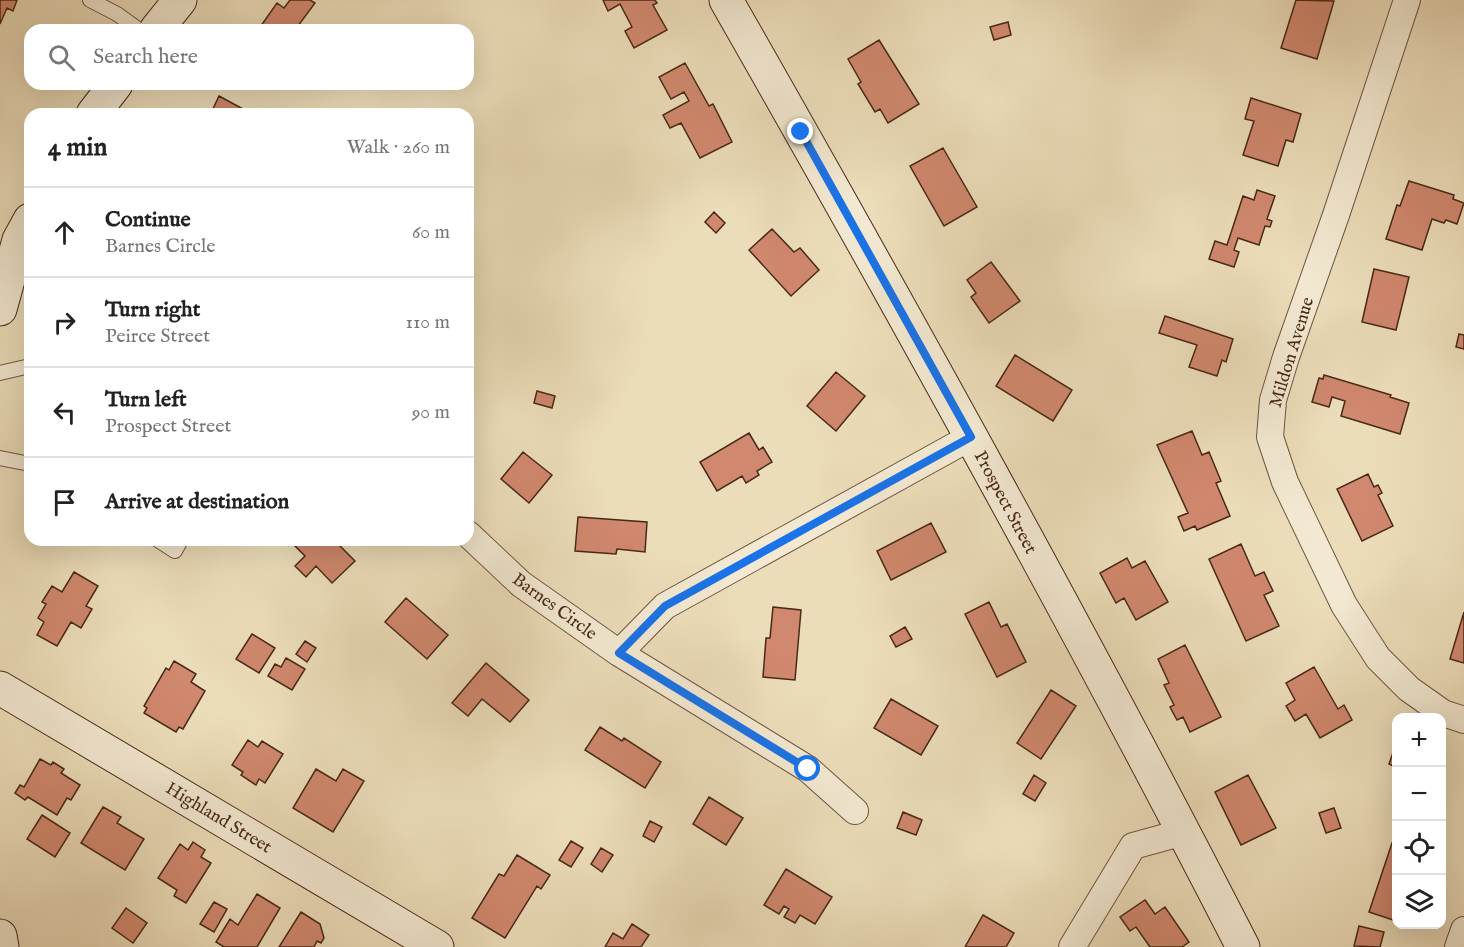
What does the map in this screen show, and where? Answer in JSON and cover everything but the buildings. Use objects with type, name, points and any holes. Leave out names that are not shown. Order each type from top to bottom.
[{"type":"main road","points":[[161,24],[180,0]]},
{"type":"main road","name":"Prospect Street","points":[[726,0],[971,437],[1184,832],[1243,947]]},
{"type":"main road","points":[[98,108],[111,90]]},
{"type":"main road","points":[[0,309],[19,240],[24,231]]},
{"type":"main road","name":"Highland Street","points":[[0,688],[437,947]]},
{"type":"main road","points":[[0,936],[2,947]]},
{"type":"street","name":"Mildon Avenue","points":[[1407,0],[1286,357],[1273,400],[1269,437],[1285,482],[1344,605],[1378,657],[1409,689],[1443,712],[1464,720]]},
{"type":"street","points":[[619,653],[665,606],[971,437]]},
{"type":"street","name":"Barnes Circle","points":[[474,540],[521,584],[619,653],[808,769],[855,811]]},
{"type":"street","points":[[1072,947],[1133,846],[1184,832]]},
{"type":"street","points":[[1458,947],[1464,930]]},
{"type":"lane","points":[[90,0],[131,24]]},
{"type":"lane","points":[[0,373],[24,367]]},
{"type":"lane","points":[[0,458],[24,463]]},
{"type":"lane","points":[[168,546],[176,551],[178,546]]},
{"type":"route","points":[[801,132],[971,437],[665,606],[619,653],[808,769]]}]
